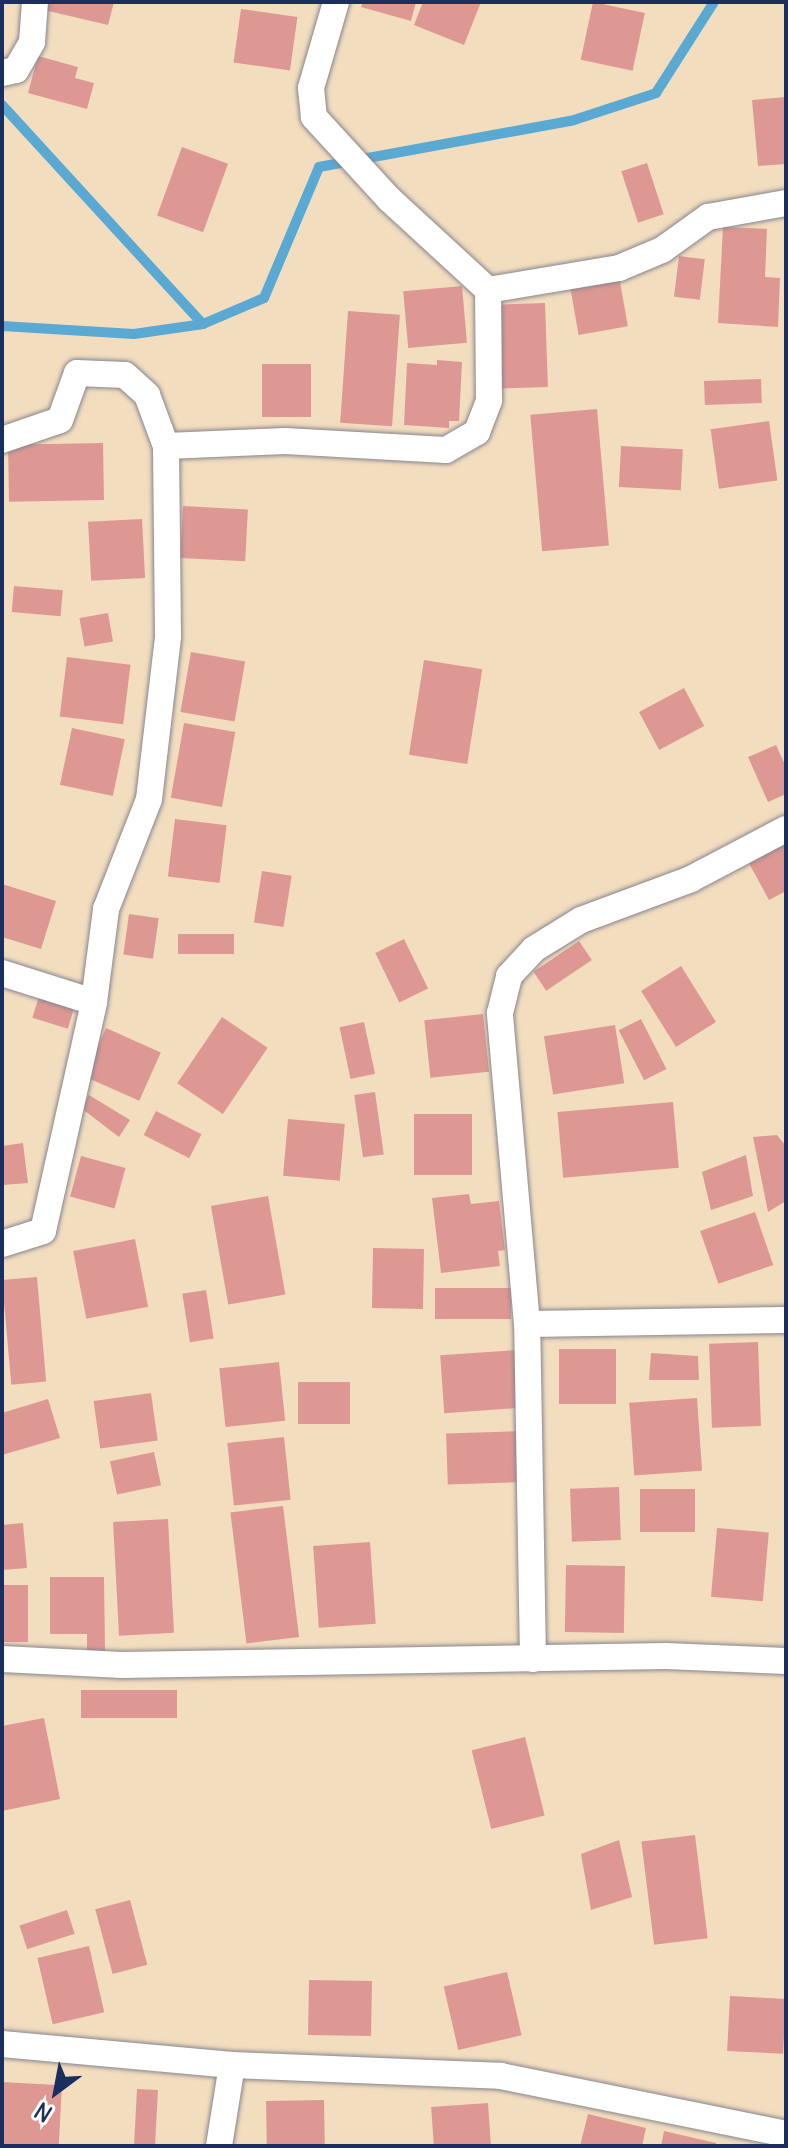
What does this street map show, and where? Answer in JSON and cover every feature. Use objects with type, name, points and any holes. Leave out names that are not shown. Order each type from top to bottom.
[{"type":"street","points":[[2,73],[16,70],[32,42],[35,2]]},
{"type":"street","points":[[166,446],[285,441],[446,450],[477,432],[489,400],[488,290],[390,200],[314,117],[311,88],[336,2]]},
{"type":"street","points":[[488,290],[619,268],[662,250],[708,217],[786,203]]},
{"type":"street","points":[[2,440],[60,420],[77,373],[125,375],[147,395],[166,446],[168,637],[149,799],[106,909],[94,1002],[43,1231],[2,1244]]},
{"type":"street","points":[[533,1659],[527,1324],[500,1013],[509,976],[534,949],[581,920],[691,879],[786,829]]},
{"type":"street","points":[[2,973],[94,1002]]},
{"type":"street","points":[[527,1324],[786,1320]]},
{"type":"street","points":[[2,1659],[122,1665],[533,1659],[786,1661]]},
{"type":"street","points":[[2,2044],[232,2065],[501,2076],[747,2135],[786,2134]]},
{"type":"street","points":[[219,2146],[232,2065]]},
{"type":"building","points":[[46,2],[114,2],[108,25],[44,10]]},
{"type":"building","points":[[363,2],[416,2],[411,21],[361,7]]},
{"type":"building","points":[[423,2],[481,2],[464,45],[414,25]]},
{"type":"building","points":[[593,2],[645,13],[633,71],[581,60]]},
{"type":"building","points":[[241,9],[297,17],[290,70],[233,62]]},
{"type":"building","points":[[38,56],[78,67],[75,78],[94,83],[87,109],[28,93]]},
{"type":"building","points":[[786,97],[786,164],[758,166],[752,100]]},
{"type":"building","points":[[182,147],[228,164],[203,232],[157,216]]},
{"type":"building","points":[[647,163],[664,214],[638,223],[621,171]]},
{"type":"building","points":[[723,227],[767,229],[765,277],[780,278],[778,327],[718,323]]},
{"type":"building","points":[[679,256],[705,259],[700,300],[674,297]]},
{"type":"building","points":[[619,276],[628,326],[579,335],[570,285]]},
{"type":"building","points":[[462,286],[467,343],[408,348],[403,291]]},
{"type":"building","points":[[545,303],[548,387],[501,389],[498,305]]},
{"type":"building","points":[[348,311],[400,315],[392,426],[340,423]]},
{"type":"building","points":[[437,360],[462,362],[459,421],[449,421],[449,428],[404,425],[407,363],[437,365]]},
{"type":"building","points":[[262,364],[311,364],[311,417],[262,417]]},
{"type":"building","points":[[761,379],[762,403],[705,405],[704,381]]},
{"type":"building","points":[[597,409],[609,545],[542,551],[530,415]]},
{"type":"building","points":[[769,421],[777,480],[719,489],[711,429]]},
{"type":"building","points":[[103,443],[104,500],[9,502],[8,445]]},
{"type":"building","points":[[621,446],[683,449],[681,490],[619,487]]},
{"type":"building","points":[[183,506],[248,509],[245,561],[180,558]]},
{"type":"building","points":[[142,519],[145,578],[91,581],[88,522]]},
{"type":"building","points":[[14,586],[63,590],[61,616],[12,612]]},
{"type":"building","points":[[108,613],[113,642],[84,647],[79,618]]},
{"type":"building","points":[[191,652],[245,662],[235,722],[180,712]]},
{"type":"building","points":[[67,657],[131,665],[123,724],[60,717]]},
{"type":"building","points":[[424,660],[482,669],[467,764],[409,755]]},
{"type":"building","points":[[684,688],[704,726],[659,750],[639,712]]},
{"type":"building","points":[[184,723],[235,732],[222,807],[171,798]]},
{"type":"building","points":[[72,728],[125,739],[113,796],[60,785]]},
{"type":"building","points":[[776,745],[786,767],[786,794],[768,802],[748,757]]},
{"type":"building","points":[[175,819],[227,825],[220,883],[168,877]]},
{"type":"building","points":[[786,834],[786,891],[769,900],[745,856]]},
{"type":"building","points":[[262,871],[292,876],[283,927],[254,922]]},
{"type":"building","points":[[2,884],[56,901],[41,949],[2,937]]},
{"type":"building","points":[[129,914],[159,918],[153,959],[123,955]]},
{"type":"building","points":[[178,934],[234,934],[234,954],[178,954]]},
{"type":"building","points":[[404,939],[428,988],[399,1002],[375,953]]},
{"type":"building","points":[[579,941],[592,960],[546,991],[533,972]]},
{"type":"building","points":[[681,966],[716,1022],[676,1047],[641,991]]},
{"type":"building","points":[[40,993],[75,1004],[68,1029],[32,1018]]},
{"type":"building","points":[[483,1014],[489,1072],[430,1078],[424,1020]]},
{"type":"building","points":[[222,1017],[268,1048],[223,1114],[177,1083]]},
{"type":"building","points":[[641,1019],[666,1069],[644,1080],[619,1030]]},
{"type":"building","points":[[364,1022],[375,1074],[351,1079],[340,1027]]},
{"type":"building","points":[[615,1025],[624,1083],[553,1095],[544,1036]]},
{"type":"building","points":[[106,1028],[161,1052],[139,1101],[84,1076]]},
{"type":"building","points":[[375,1092],[384,1154],[363,1157],[354,1095]]},
{"type":"building","points":[[89,1095],[130,1120],[119,1137],[81,1108]]},
{"type":"building","points":[[673,1102],[679,1168],[563,1178],[557,1112]]},
{"type":"building","points":[[156,1111],[201,1134],[189,1158],[144,1135]]},
{"type":"building","points":[[414,1114],[472,1114],[472,1175],[414,1175]]},
{"type":"building","points":[[288,1119],[345,1124],[340,1181],[283,1176]]},
{"type":"building","points":[[777,1135],[786,1146],[786,1201],[768,1212],[753,1137]]},
{"type":"building","points":[[23,1143],[28,1183],[2,1185],[2,1146]]},
{"type":"building","points":[[746,1155],[753,1196],[711,1210],[702,1172]]},
{"type":"building","points":[[81,1156],[125,1168],[115,1208],[70,1197]]},
{"type":"building","points":[[469,1194],[471,1204],[499,1201],[505,1250],[498,1251],[500,1266],[441,1273],[432,1198]]},
{"type":"building","points":[[268,1196],[285,1294],[228,1305],[211,1206]]},
{"type":"building","points":[[755,1212],[773,1265],[718,1284],[700,1231]]},
{"type":"building","points":[[135,1239],[148,1307],[86,1319],[73,1251]]},
{"type":"building","points":[[373,1248],[424,1249],[423,1309],[372,1308]]},
{"type":"building","points":[[37,1277],[46,1382],[11,1385],[2,1280]]},
{"type":"building","points":[[435,1288],[511,1288],[511,1319],[435,1319]]},
{"type":"building","points":[[206,1290],[214,1338],[190,1342],[182,1294]]},
{"type":"building","points":[[758,1342],[761,1426],[712,1428],[709,1344]]},
{"type":"building","points":[[559,1349],[616,1349],[616,1404],[559,1404]]},
{"type":"building","points":[[516,1350],[520,1408],[444,1413],[440,1355]]},
{"type":"building","points":[[651,1353],[698,1356],[699,1380],[649,1380]]},
{"type":"building","points":[[279,1362],[285,1421],[225,1427],[219,1368]]},
{"type":"building","points":[[298,1382],[350,1382],[350,1424],[298,1424]]},
{"type":"building","points":[[151,1393],[158,1441],[100,1449],[94,1401]]},
{"type":"building","points":[[697,1398],[702,1471],[634,1476],[629,1403]]},
{"type":"building","points":[[48,1399],[60,1438],[2,1455],[2,1413]]},
{"type":"building","points":[[521,1431],[523,1482],[448,1485],[446,1434]]},
{"type":"building","points":[[284,1437],[291,1500],[234,1506],[227,1443]]},
{"type":"building","points":[[154,1452],[161,1485],[117,1495],[110,1461]]},
{"type":"building","points":[[619,1487],[621,1540],[572,1542],[570,1489]]},
{"type":"building","points":[[640,1489],[695,1489],[695,1532],[640,1532]]},
{"type":"building","points":[[283,1506],[299,1637],[246,1643],[230,1512]]},
{"type":"building","points":[[168,1519],[174,1633],[119,1636],[113,1522]]},
{"type":"building","points":[[23,1523],[27,1568],[2,1570],[2,1525]]},
{"type":"building","points":[[717,1528],[769,1533],[763,1601],[711,1597]]},
{"type":"building","points":[[370,1542],[376,1624],[319,1628],[313,1546]]},
{"type":"building","points":[[566,1565],[625,1566],[624,1633],[565,1632]]},
{"type":"building","points":[[50,1577],[104,1577],[105,1651],[87,1651],[87,1634],[50,1634]]},
{"type":"building","points":[[2,1585],[28,1585],[28,1642],[2,1642]]},
{"type":"building","points":[[81,1690],[177,1690],[177,1718],[81,1718]]},
{"type":"building","points":[[44,1718],[60,1799],[2,1811],[2,1726]]},
{"type":"building","points":[[525,1737],[545,1816],[491,1829],[472,1750]]},
{"type":"building","points":[[695,1835],[708,1938],[654,1945],[641,1842]]},
{"type":"building","points":[[619,1840],[632,1897],[591,1910],[581,1854]]},
{"type":"building","points":[[130,1900],[147,1965],[113,1974],[95,1909]]},
{"type":"building","points":[[67,1910],[75,1934],[27,1949],[19,1925]]},
{"type":"building","points":[[89,1946],[104,2012],[53,2024],[37,1958]]},
{"type":"building","points":[[507,1972],[522,2035],[458,2050],[444,1987]]},
{"type":"building","points":[[309,1980],[372,1981],[371,2036],[308,2035]]},
{"type":"building","points":[[730,1996],[786,1999],[783,2054],[727,2051]]},
{"type":"building","points":[[2,2082],[62,2085],[59,2146],[2,2146]]},
{"type":"building","points":[[137,2089],[158,2090],[155,2146],[134,2146]]},
{"type":"building","points":[[324,2100],[325,2146],[267,2146],[266,2101]]},
{"type":"building","points":[[488,2103],[491,2146],[434,2146],[431,2107]]},
{"type":"building","points":[[588,2114],[646,2128],[642,2146],[580,2146]]},
{"type":"building","points":[[664,2131],[716,2143],[716,2146],[661,2146]]},
{"type":"waterway","points":[[2,326],[134,334],[203,324],[264,298],[319,167],[574,120],[656,93],[714,2]]},
{"type":"waterway","points":[[2,105],[203,324]]}]
